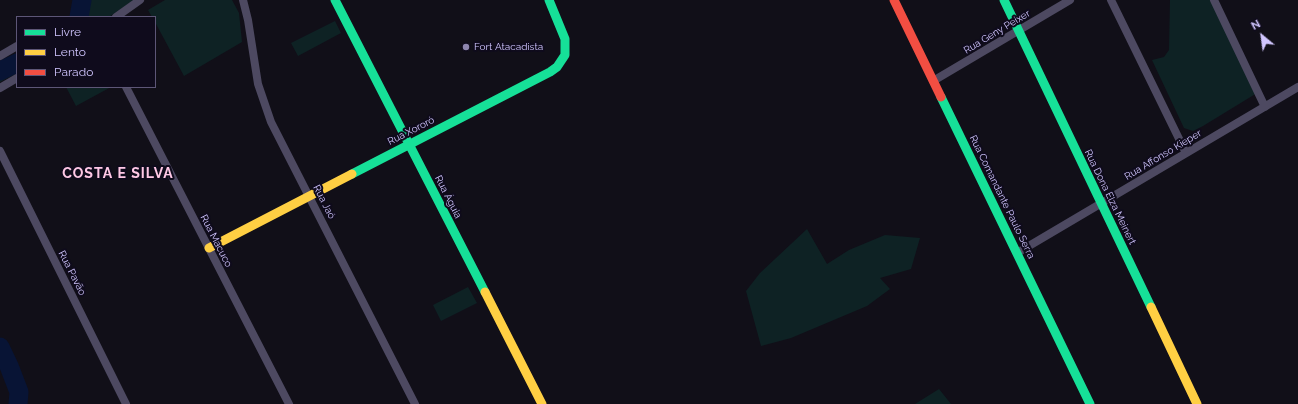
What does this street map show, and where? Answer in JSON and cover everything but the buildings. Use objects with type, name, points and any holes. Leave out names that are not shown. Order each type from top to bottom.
[{"type":"street","points":[[117,16],[140,0]]},
{"type":"street","name":"Rua Jaó","points":[[243,0],[248,20],[258,84],[271,122],[415,404]]},
{"type":"street","name":"Rua Águia","points":[[334,0],[542,404]]},
{"type":"street","name":"Rua Xororó","points":[[209,248],[543,76],[557,67],[565,55],[565,39],[548,0]]},
{"type":"street","name":"Rua Comandante Paulo Serra","points":[[894,0],[1090,404]]},
{"type":"street","name":"Rua Dona Elza Meinert","points":[[1004,0],[1197,404]]},
{"type":"street","name":"Rua Geny Peixer","points":[[933,81],[1070,0]]},
{"type":"street","points":[[1112,0],[1186,153]]},
{"type":"street","points":[[1214,0],[1265,106]]},
{"type":"street","points":[[0,56],[16,47]]},
{"type":"street","points":[[0,88],[16,79]]},
{"type":"street","name":"Rua Affonso Kieper","points":[[1017,253],[1298,87]]},
{"type":"street","name":"Rua Macuco","points":[[127,88],[289,404]]},
{"type":"street","name":"Rua Pavão","points":[[0,152],[126,404]]},
{"type":"green space","points":[[78,0],[134,0],[110,16],[74,16]]},
{"type":"green space","points":[[165,0],[232,0],[239,13],[242,42],[184,76],[156,24],[156,16],[151,16],[148,10]]},
{"type":"green space","points":[[1170,0],[1214,0],[1257,93],[1193,131],[1184,128],[1152,60],[1164,57],[1169,50]]},
{"type":"green space","points":[[335,21],[341,33],[298,56],[291,43]]},
{"type":"green space","points":[[16,60],[16,74],[0,82],[0,68]]},
{"type":"green space","points":[[67,88],[109,88],[76,106]]},
{"type":"green space","points":[[807,229],[827,264],[849,250],[885,235],[920,238],[911,269],[880,278],[890,289],[867,306],[791,338],[761,346],[746,291],[760,273]]},
{"type":"green space","points":[[468,287],[477,303],[441,321],[433,305]]},
{"type":"green space","points":[[939,389],[951,404],[915,404]]},
{"type":"waterway","points":[[79,16],[82,0]]},
{"type":"waterway","points":[[0,71],[16,63]]},
{"type":"waterway","points":[[0,347],[19,392],[18,404]]},
{"type":"traffic: fast","points":[[335,0],[485,292]]},
{"type":"traffic: fast","points":[[352,174],[557,67],[565,55],[565,39],[549,0]]},
{"type":"traffic: fast","points":[[1004,0],[1151,307]]},
{"type":"traffic: fast","points":[[941,97],[1090,404]]},
{"type":"traffic: slow","points":[[209,248],[352,174]]},
{"type":"traffic: slow","points":[[485,292],[542,404]]},
{"type":"traffic: slow","points":[[1151,307],[1197,404]]},
{"type":"traffic: jam","points":[[894,0],[941,97]]},
{"type":"place","name":"Fort Atacadista","points":[[466,47]]},
{"type":"district","name":"COSTA E SILVA","points":[[118,174]]}]
